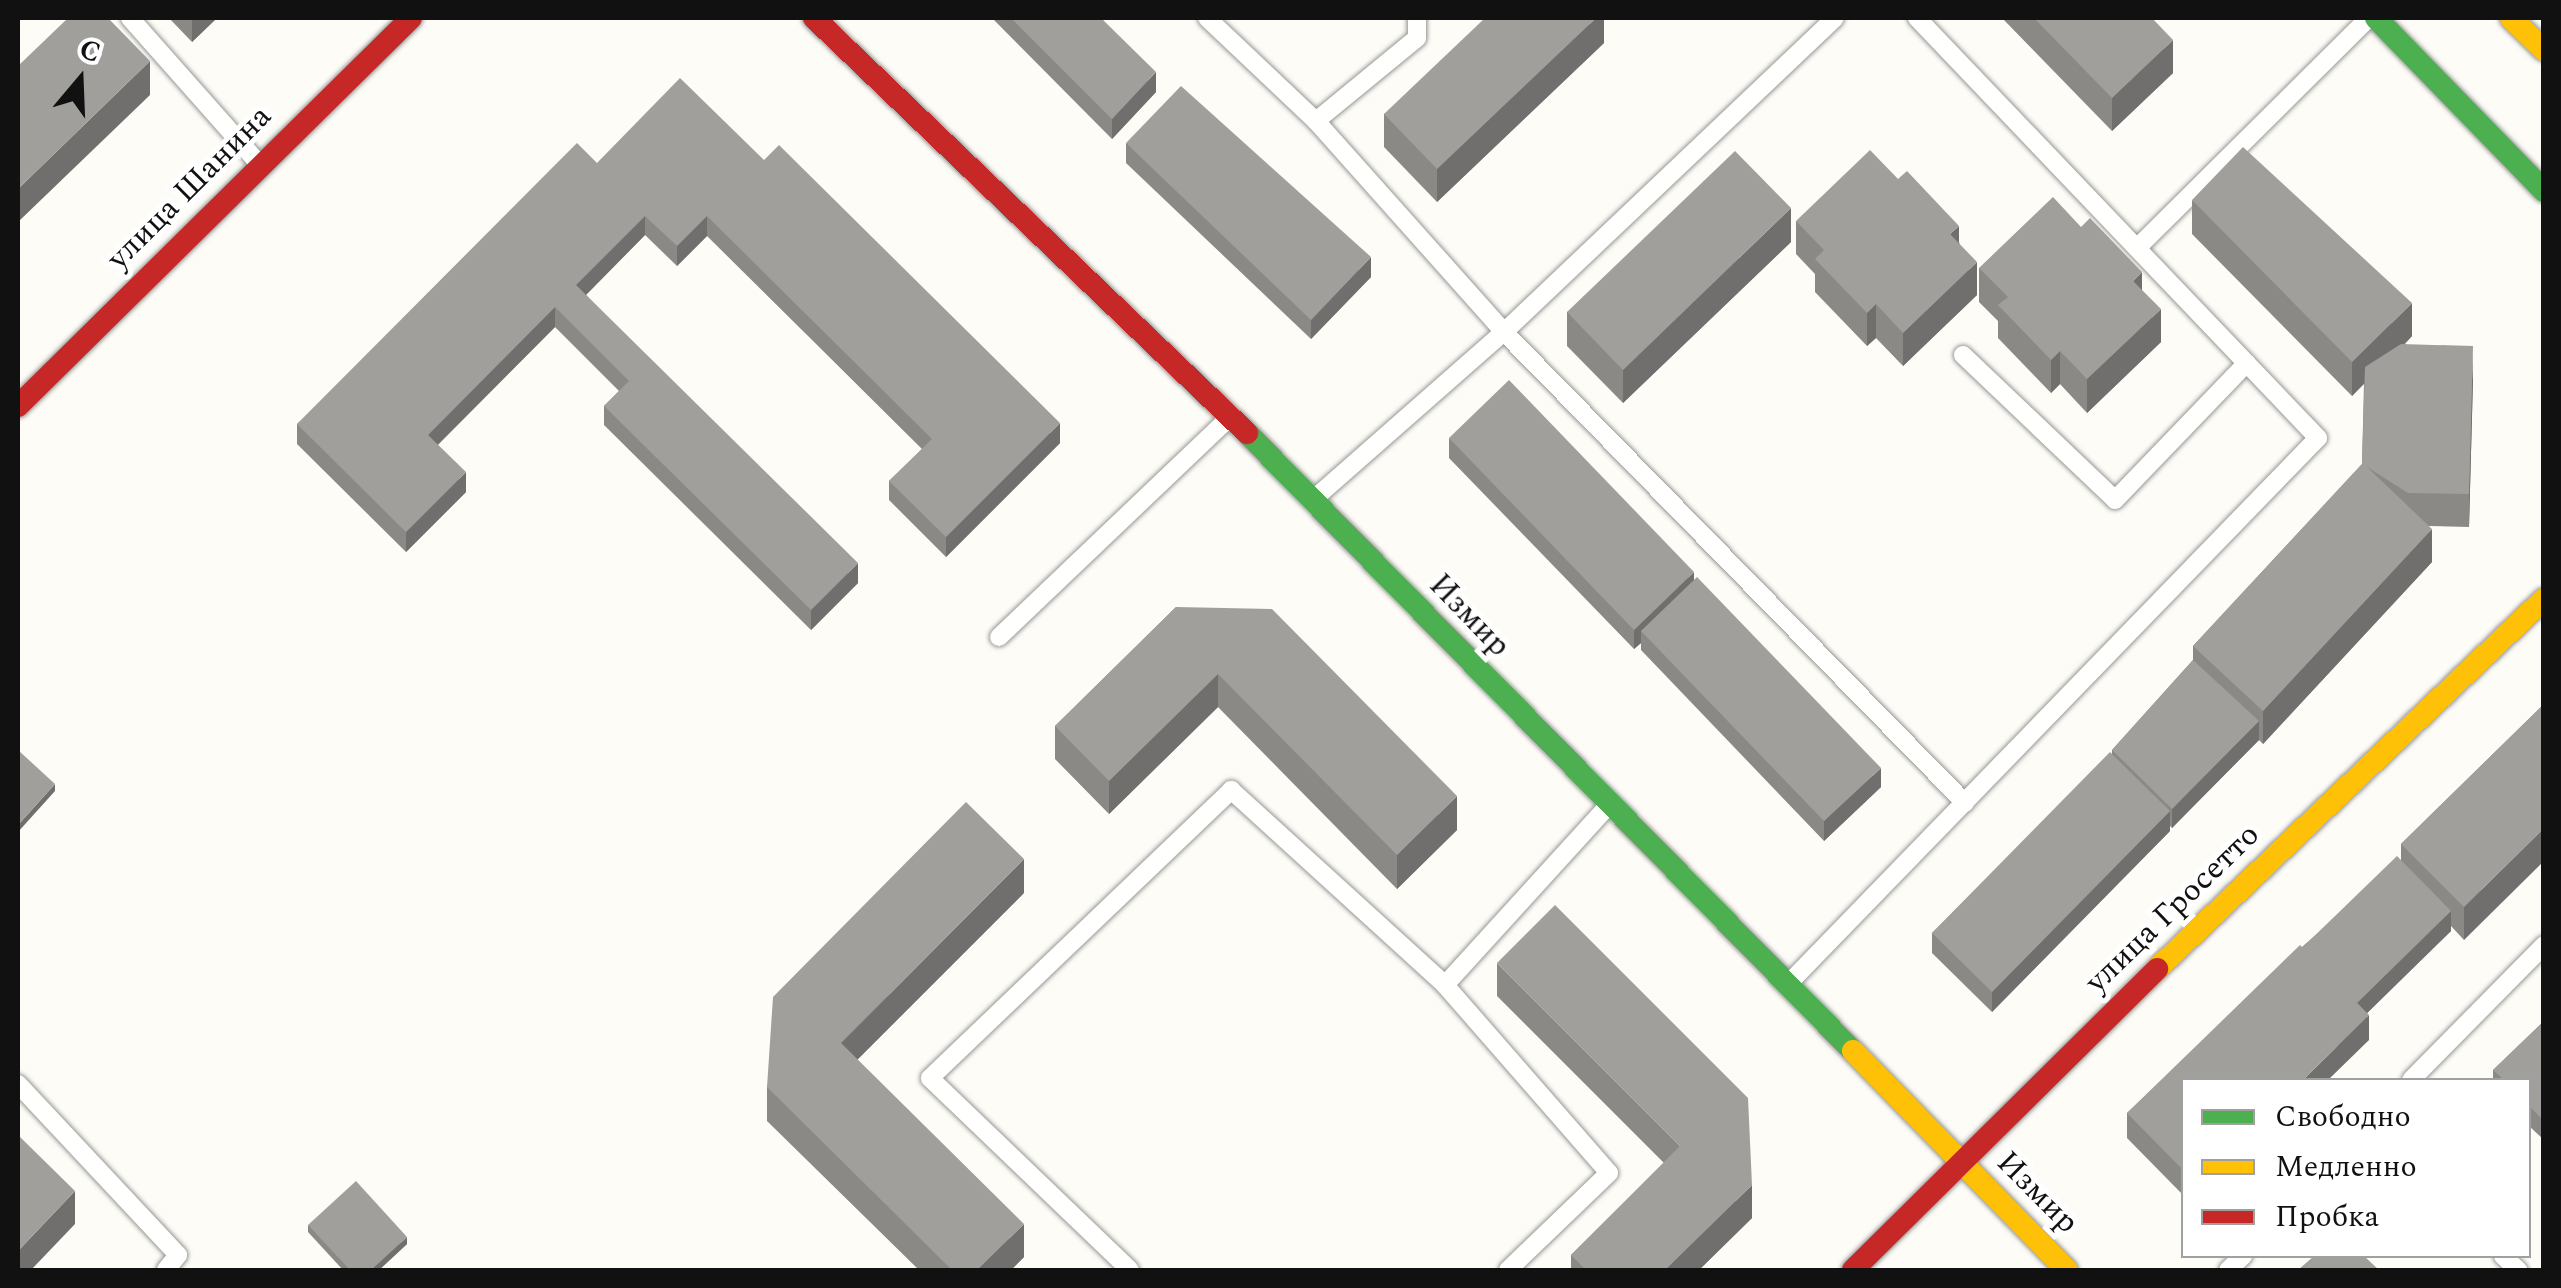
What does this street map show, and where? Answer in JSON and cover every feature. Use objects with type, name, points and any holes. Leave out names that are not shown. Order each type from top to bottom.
[{"type":"street","name":"улица Шанина","points":[[18,406],[411,18]]},
{"type":"street","name":"Измир","points":[[814,18],[1231,416],[1785,987],[2067,1270]]},
{"type":"street","points":[[2372,18],[2544,191]]},
{"type":"street","points":[[2512,18],[2544,50]]},
{"type":"street","name":"улица Гросетто","points":[[1853,1270],[2544,598]]},
{"type":"lane","points":[[130,18],[259,164]]},
{"type":"lane","points":[[1207,18],[1316,121],[1504,332],[1965,803]]},
{"type":"lane","points":[[1316,121],[1417,38],[1417,18]]},
{"type":"lane","points":[[1312,500],[1504,332],[1835,18]]},
{"type":"lane","points":[[1785,987],[2318,438],[1917,18]]},
{"type":"lane","points":[[2137,248],[2372,18]]},
{"type":"lane","points":[[1964,356],[2115,500],[2247,363]]},
{"type":"lane","points":[[999,637],[1231,416]]},
{"type":"lane","points":[[1130,1270],[930,1078],[1232,790],[1446,985],[1609,1173],[1508,1270]]},
{"type":"lane","points":[[1446,985],[1609,806]]},
{"type":"lane","points":[[2413,1078],[2544,945]]},
{"type":"lane","points":[[18,1084],[178,1254],[166,1270]]},
{"type":"building","points":[[68,18],[108,18],[150,61],[18,189],[18,66]]},
{"type":"building","points":[[1011,18],[1101,18],[1156,72],[1112,119]]},
{"type":"building","points":[[1485,18],[1596,18],[1437,169],[1384,114]]},
{"type":"building","points":[[2034,18],[2152,18],[2173,40],[2112,98]]},
{"type":"building","points":[[680,78],[764,160],[779,145],[1060,423],[946,537],[889,481],[932,439],[707,216],[677,246],[645,216],[576,285],[858,563],[811,610],[604,406],[629,381],[555,307],[428,435],[466,472],[406,532],[297,424],[577,143],[597,163]]},
{"type":"building","points":[[1181,86],[1371,257],[1311,320],[1126,143]]},
{"type":"building","points":[[2243,147],[2412,303],[2352,362],[2192,200]]},
{"type":"building","points":[[1870,150],[1898,179],[1907,171],[1959,226],[1950,234],[1977,262],[1903,333],[1876,304],[1867,313],[1815,259],[1824,250],[1796,221]]},
{"type":"building","points":[[1735,151],[1791,208],[1623,370],[1567,312]]},
{"type":"building","points":[[2053,197],[2081,227],[2090,218],[2142,272],[2133,281],[2161,309],[2087,379],[2060,351],[2051,360],[1998,305],[2008,297],[1979,268]]},
{"type":"building","points":[[2401,344],[2473,346],[2469,494],[2408,493],[2367,467],[2432,529],[2263,711],[2193,646],[2362,464],[2365,367]]},
{"type":"building","points":[[1509,380],[1694,572],[1634,630],[1449,438]]},
{"type":"building","points":[[1697,577],[1881,768],[1824,821],[1641,631]]},
{"type":"building","points":[[1176,607],[1272,609],[1457,796],[1397,855],[1218,674],[1109,781],[1055,726]]},
{"type":"building","points":[[2193,660],[2259,721],[2172,809],[2112,750]]},
{"type":"building","points":[[2544,704],[2544,828],[2464,907],[2401,844]]},
{"type":"building","points":[[18,750],[55,784],[18,825]]},
{"type":"building","points":[[2110,752],[2170,811],[1992,992],[1932,933]]},
{"type":"building","points":[[966,802],[1024,859],[841,1043],[1024,1224],[977,1270],[952,1270],[767,1087],[773,997]]},
{"type":"building","points":[[2397,856],[2451,911],[2357,1003],[2302,948]]},
{"type":"building","points":[[1555,905],[1748,1098],[1752,1185],[1665,1270],[1586,1270],[1571,1255],[1680,1146],[1497,963]]},
{"type":"building","points":[[2300,945],[2369,1015],[2305,1078],[2181,1078],[2181,1168],[2127,1113]]},
{"type":"building","points":[[2544,1021],[2544,1121],[2531,1108],[2531,1078],[2502,1078],[2493,1070]]},
{"type":"building","points":[[18,1135],[75,1191],[18,1251]]},
{"type":"building","points":[[356,1181],[407,1237],[371,1270],[350,1270],[308,1225]]},
{"type":"building","points":[[2312,1258],[2366,1258],[2379,1270],[2298,1270]]},
{"type":"traffic: fast","points":[[2376,18],[2544,191]]},
{"type":"traffic: fast","points":[[1247,433],[1853,1051]]},
{"type":"traffic: slow","points":[[2511,18],[2544,50]]},
{"type":"traffic: slow","points":[[2157,969],[2544,599]]},
{"type":"traffic: slow","points":[[1853,1051],[2067,1270]]},
{"type":"traffic: jam","points":[[18,406],[411,18]]},
{"type":"traffic: jam","points":[[814,18],[1247,433]]},
{"type":"traffic: jam","points":[[1853,1270],[2157,969]]}]
